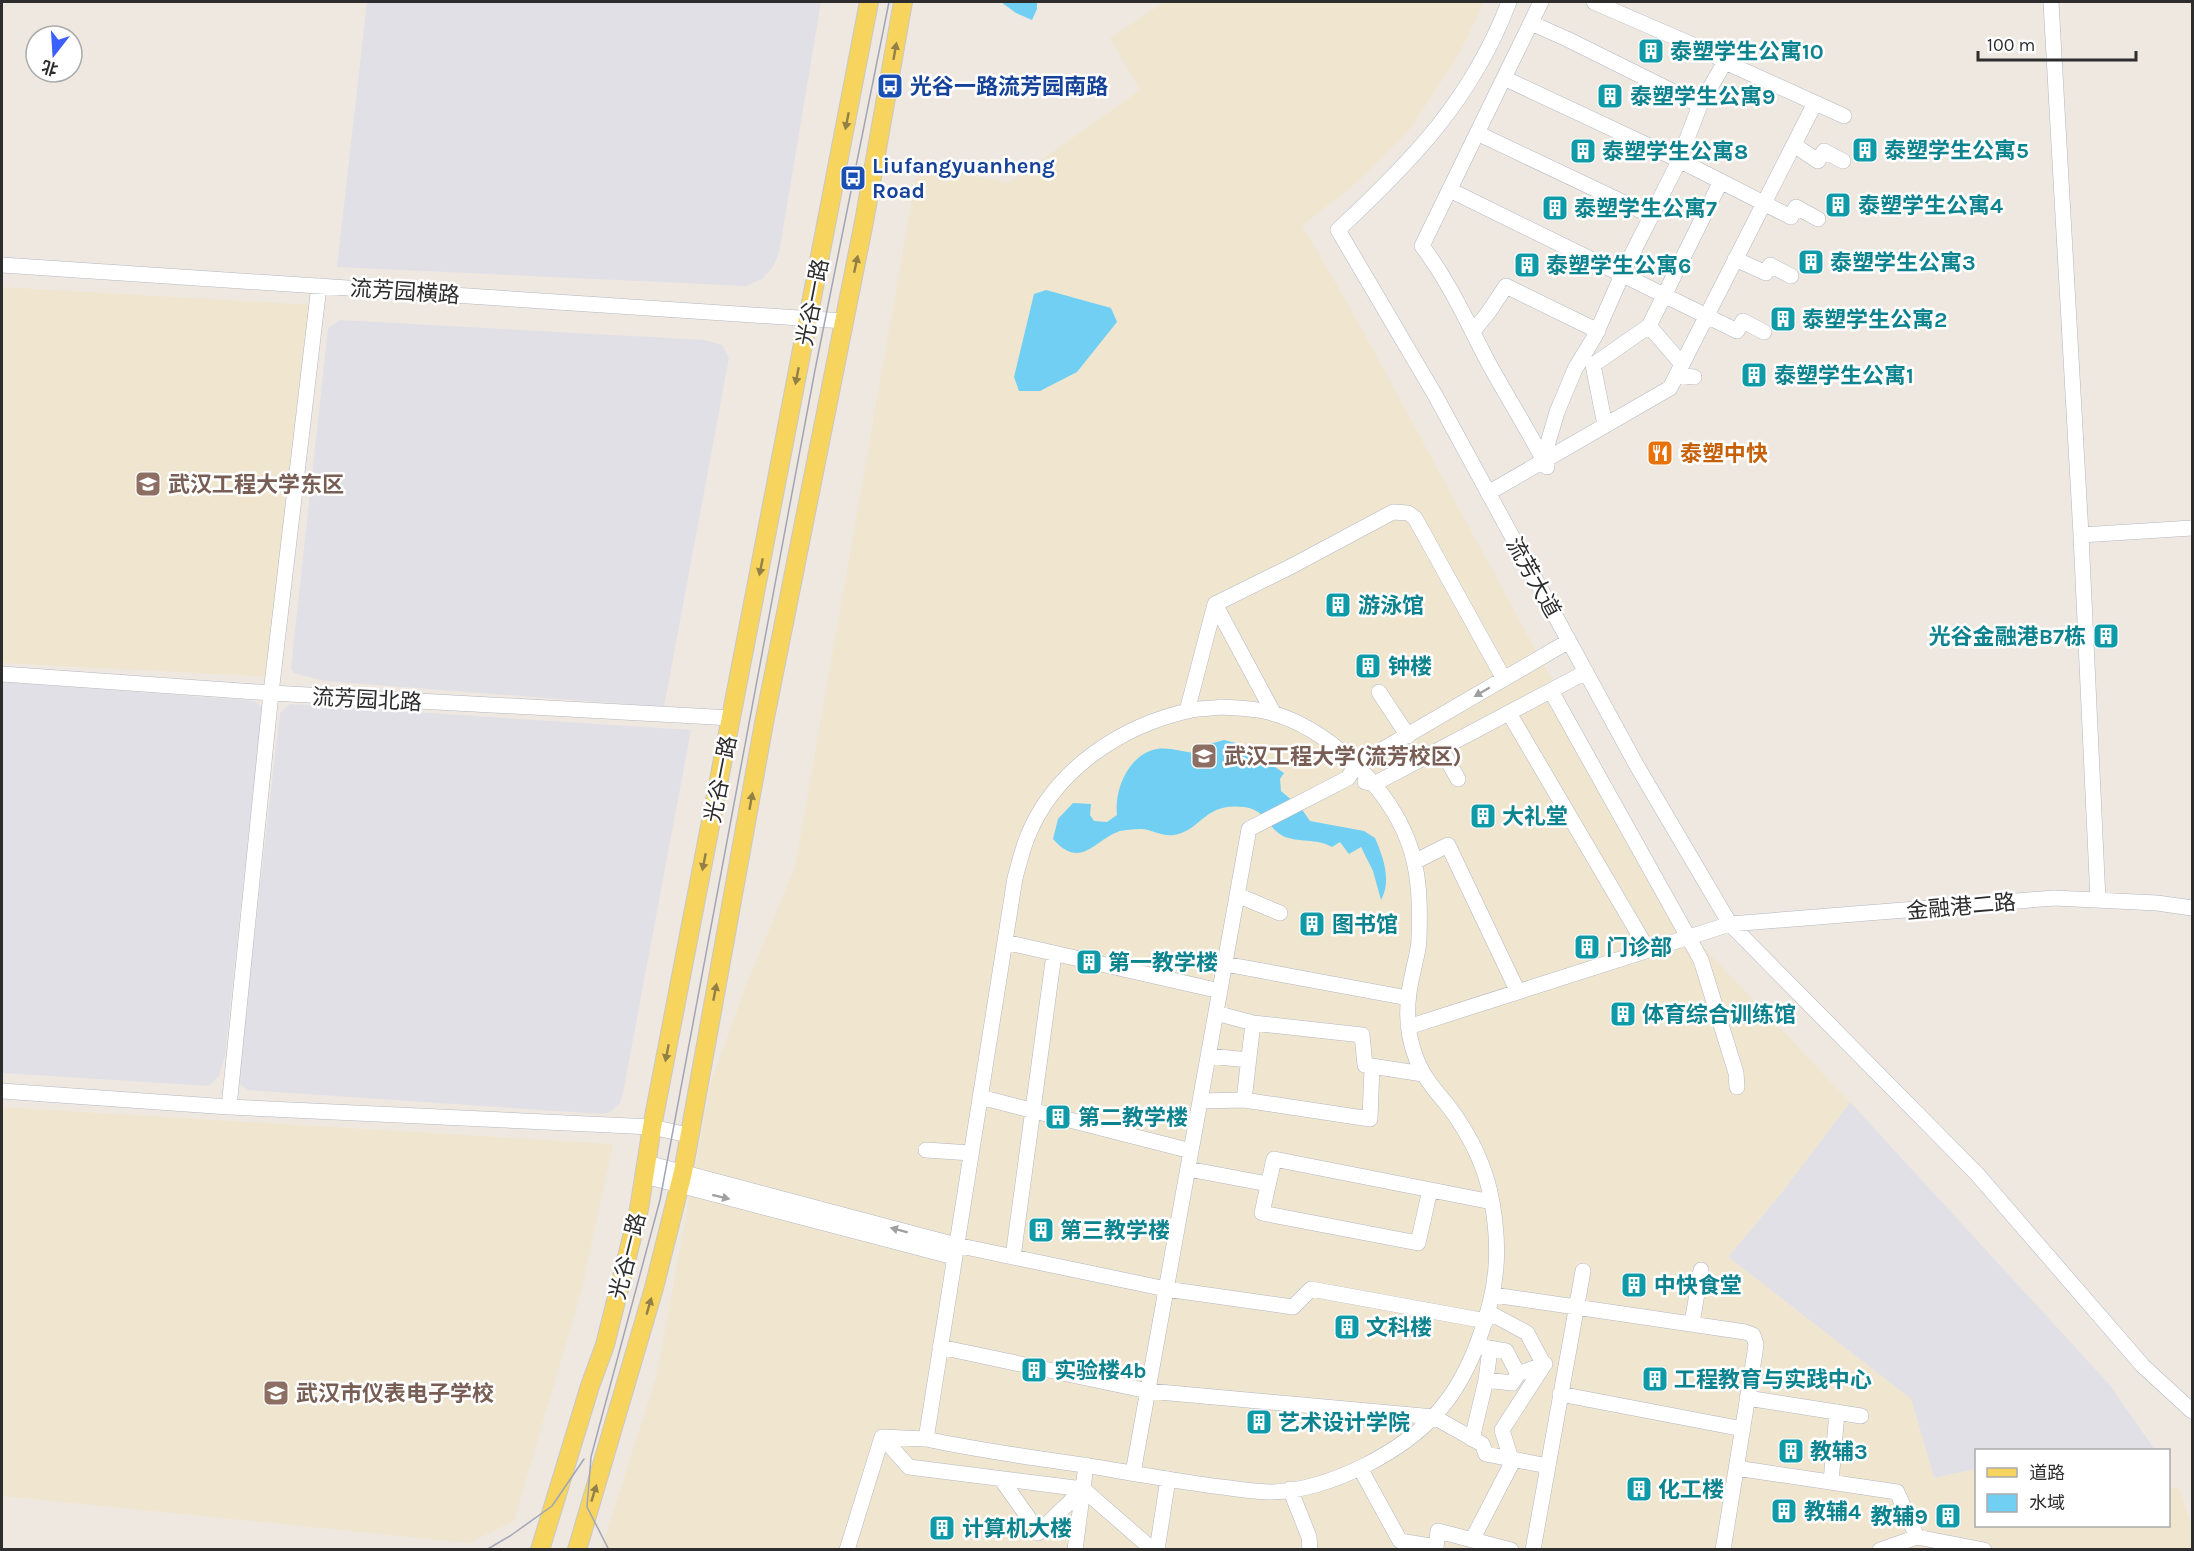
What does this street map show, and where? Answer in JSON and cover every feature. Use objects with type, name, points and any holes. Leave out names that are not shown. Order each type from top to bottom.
[{"type":"main road","name":"光谷一路","points":[[540,1550],[590,1386],[605,1345],[636,1220],[869,2]]},
{"type":"main road","name":"光谷一路","points":[[577,1550],[654,1288],[681,1179],[764,723],[864,222],[903,2]]},
{"type":"street","name":"流芳大道","points":[[1509,2],[1476,71],[1434,132],[1406,165],[1338,230],[1435,395],[1637,766],[1730,924],[1977,1174],[2143,1366],[2193,1411]]},
{"type":"street","points":[[1541,2],[1422,246],[1445,277],[1545,464]]},
{"type":"street","points":[[1594,2],[1709,52],[1725,62],[1844,116]]},
{"type":"street","points":[[2051,2],[2081,535],[2098,900]]},
{"type":"street","points":[[1531,23],[1700,105]]},
{"type":"street","points":[[1545,464],[1562,398],[1578,363],[1598,331],[1678,160],[1700,105],[1706,99],[1725,62]]},
{"type":"street","points":[[1504,78],[1678,160],[1791,217],[1796,207],[1818,219]]},
{"type":"street","points":[[1488,494],[1545,464],[1605,425],[1670,388],[1815,103]]},
{"type":"street","points":[[1477,133],[1652,216]]},
{"type":"street","points":[[1794,145],[1818,160],[1824,151],[1843,161]]},
{"type":"street","points":[[1605,425],[1593,365],[1649,326],[1721,181]]},
{"type":"street","points":[[1450,190],[1737,331],[1743,321],[1764,332]]},
{"type":"street","points":[[1735,259],[1766,273],[1770,265],[1791,276]]},
{"type":"street","name":"流芳园横路","points":[[2,265],[844,321]]},
{"type":"street","points":[[228,1107],[271,693],[319,286]]},
{"type":"street","points":[[1474,330],[1506,286],[1598,331]]},
{"type":"street","points":[[1649,326],[1680,369],[1694,377]]},
{"type":"street","points":[[1215,604],[1295,571],[1393,512],[1408,513],[1415,518],[1504,679]]},
{"type":"street","points":[[2081,535],[2193,528]]},
{"type":"street","points":[[1187,711],[1215,604]]},
{"type":"street","points":[[1215,604],[1274,714]]},
{"type":"street","points":[[1133,1473],[1249,829],[1352,772],[1408,736],[1569,641]]},
{"type":"street","points":[[1374,784],[1586,672]]},
{"type":"street","name":"流芳园北路","points":[[2,674],[271,693],[732,718]]},
{"type":"street","points":[[1551,691],[1701,960],[1736,1072],[1737,1087]]},
{"type":"street","points":[[1379,692],[1408,736]]},
{"type":"street","points":[[926,1439],[1015,878],[1027,837],[1046,804],[1063,781],[1084,760],[1111,742],[1146,724],[1187,711],[1220,707],[1274,714],[1320,736],[1352,772],[1374,784],[1399,822],[1408,841],[1419,893],[1419,939],[1408,998],[1408,1027],[1412,1047],[1423,1074],[1470,1139],[1480,1161],[1492,1202],[1497,1247],[1494,1295],[1487,1317],[1484,1347],[1486,1380],[1472,1439]]},
{"type":"street","points":[[1509,713],[1648,950]]},
{"type":"street","points":[[1441,749],[1458,779]]},
{"type":"street","points":[[1414,862],[1448,845],[1518,992]]},
{"type":"street","points":[[1238,896],[1280,913]]},
{"type":"street","name":"金融港二路","points":[[1408,1027],[1730,924],[2054,898],[2157,903],[2193,908]]},
{"type":"street","points":[[1005,942],[1220,992]]},
{"type":"street","points":[[1014,1257],[1054,954]]},
{"type":"street","points":[[1225,964],[1408,998]]},
{"type":"street","points":[[1216,1012],[1253,1023],[1362,1035],[1365,1065],[1423,1074]]},
{"type":"street","points":[[1244,1100],[1253,1023]]},
{"type":"street","points":[[1208,1056],[1249,1060]]},
{"type":"street","points":[[1200,1101],[1244,1100],[1370,1119],[1372,1066]]},
{"type":"street","points":[[2,1091],[228,1107],[652,1127],[688,1135]]},
{"type":"street","points":[[980,1097],[1191,1151]]},
{"type":"street","points":[[926,1149],[971,1153]]},
{"type":"street","points":[[1430,1190],[1418,1243],[1262,1213],[1274,1159],[1492,1202]]},
{"type":"street","points":[[1188,1169],[1268,1184]]},
{"type":"street","points":[[646,1170],[955,1251],[1014,1257],[1166,1289],[1293,1307],[1311,1289],[1487,1317],[1527,1333],[1544,1365]]},
{"type":"street","points":[[1692,1323],[1701,1270]]},
{"type":"street","points":[[1533,1550],[1583,1271]]},
{"type":"street","points":[[1494,1295],[1692,1323],[1753,1335],[1756,1344],[1723,1550]]},
{"type":"street","points":[[940,1347],[1148,1391],[1434,1417],[1482,1444],[1486,1454],[1548,1466]]},
{"type":"street","points":[[1484,1347],[1506,1351],[1518,1374]]},
{"type":"street","points":[[882,1437],[926,1439],[1168,1479],[1272,1492],[1327,1481],[1387,1454],[1413,1436],[1434,1417],[1484,1347]]},
{"type":"street","points":[[1486,1380],[1512,1383],[1518,1374],[1566,1358]]},
{"type":"street","points":[[1472,1540],[1513,1459],[1502,1430],[1544,1365]]},
{"type":"street","points":[[1560,1394],[1743,1428]]},
{"type":"street","points":[[1747,1398],[1861,1416]]},
{"type":"street","points":[[1831,1482],[1837,1412]]},
{"type":"street","points":[[882,1437],[909,1467],[1083,1489],[1155,1550],[1168,1479]]},
{"type":"street","points":[[847,1550],[882,1437]]},
{"type":"street","points":[[1075,1550],[1086,1465]]},
{"type":"street","points":[[1360,1468],[1400,1541],[1413,1546],[1436,1547],[1438,1531],[1511,1550]]},
{"type":"street","points":[[1736,1468],[1897,1492],[1917,1537]]},
{"type":"street","points":[[1001,1479],[1028,1517]]},
{"type":"street","points":[[1038,1533],[1083,1489]]},
{"type":"street","points":[[1290,1489],[1309,1537],[1310,1550]]},
{"type":"street","points":[[1880,1550],[1917,1537],[1984,1550]]},
{"type":"shaded area","points":[[367,2],[821,2],[779,253],[773,267],[762,279],[746,286],[337,267]]},
{"type":"shaded area","name":"武汉工程大学(流芳校区)","points":[[1164,2],[1484,2],[1458,56],[1410,129],[1360,180],[1302,226],[1351,309],[1696,939],[1850,1102],[1782,1192],[1728,1257],[1911,1399],[1934,1478],[1975,1469],[1975,1527],[2170,1527],[2170,1489],[2179,1487],[2192,1526],[2192,1549],[601,1550],[657,1374],[710,1085],[745,988],[795,867],[918,165],[1009,183],[1140,90],[1110,38]]},
{"type":"shaded area","name":"武汉工程大学东区","points":[[2,287],[313,305],[276,677],[2,663]]},
{"type":"shaded area","points":[[340,320],[705,340],[722,345],[729,358],[664,707],[325,681],[294,673],[291,668],[328,328]]},
{"type":"shaded area","points":[[2,682],[245,700],[256,702],[262,708],[225,1056],[219,1076],[209,1086],[2,1073]]},
{"type":"shaded area","points":[[290,704],[691,730],[623,1093],[620,1103],[610,1112],[602,1114],[248,1090],[241,1085],[238,1077],[280,713]]},
{"type":"shaded area","points":[[1850,1102],[2109,1384],[2154,1449],[1975,1449],[1975,1469],[1934,1478],[1911,1399],[1728,1257],[1782,1192]]},
{"type":"shaded area","name":"武汉市仪表电子学校","points":[[2,1107],[613,1144],[582,1289],[514,1521],[469,1543],[2,1496]]},
{"type":"water","points":[[1001,2],[1037,2],[1037,9],[1032,20],[1016,13]]},
{"type":"water","points":[[1046,290],[1111,308],[1117,322],[1077,372],[1040,391],[1019,391],[1014,377],[1034,294]]},
{"type":"water","points":[[1224,740],[1240,744],[1284,773],[1280,779],[1281,791],[1301,808],[1310,821],[1364,831],[1375,838],[1386,877],[1381,900],[1373,871],[1361,847],[1349,854],[1340,842],[1332,847],[1320,842],[1283,836],[1258,812],[1244,807],[1231,807],[1212,812],[1191,828],[1174,835],[1164,835],[1143,829],[1120,831],[1080,853],[1063,848],[1053,839],[1058,819],[1073,803],[1091,804],[1090,815],[1094,821],[1107,822],[1117,815],[1118,794],[1125,774],[1131,765],[1147,752],[1171,749],[1195,753],[1206,745]]},
{"type":"tram line","points":[[609,1550],[587,1507],[591,1457],[660,1200],[815,370],[889,2]]},
{"type":"tram line","points":[[486,1550],[552,1506],[584,1459]]},
{"type":"place","name":"泰塑学生公寓10","points":[[1651,51]]},
{"type":"place","name":"光谷一路流芳园南路","points":[[890,86]]},
{"type":"place","name":"泰塑学生公寓9","points":[[1610,96]]},
{"type":"place","name":"泰塑学生公寓5","points":[[1865,150]]},
{"type":"place","name":"泰塑学生公寓8","points":[[1583,151]]},
{"type":"place","name":"Liufangyuanheng Road","points":[[853,178]]},
{"type":"place","name":"泰塑学生公寓4","points":[[1838,205]]},
{"type":"place","name":"泰塑学生公寓7","points":[[1555,208]]},
{"type":"place","name":"泰塑学生公寓3","points":[[1811,262]]},
{"type":"place","name":"泰塑学生公寓6","points":[[1527,265]]},
{"type":"place","name":"泰塑学生公寓2","points":[[1783,319]]},
{"type":"place","name":"泰塑学生公寓1","points":[[1754,375]]},
{"type":"place","name":"泰塑中快","points":[[1660,453]]},
{"type":"place","name":"武汉工程大学东区","points":[[148,484]]},
{"type":"place","name":"游泳馆","points":[[1338,605]]},
{"type":"place","name":"光谷金融港B7栋","points":[[2106,636]]},
{"type":"place","name":"钟楼","points":[[1368,666]]},
{"type":"place","name":"武汉工程大学(流芳校区)","points":[[1204,756]]},
{"type":"place","name":"大礼堂","points":[[1483,816]]},
{"type":"place","name":"图书馆","points":[[1312,924]]},
{"type":"place","name":"门诊部","points":[[1587,947]]},
{"type":"place","name":"第一教学楼","points":[[1089,962]]},
{"type":"place","name":"体育综合训练馆","points":[[1623,1014]]},
{"type":"place","name":"第二教学楼","points":[[1058,1117]]},
{"type":"place","name":"第三教学楼","points":[[1041,1230]]},
{"type":"place","name":"中快食堂","points":[[1634,1285]]},
{"type":"place","name":"文科楼","points":[[1347,1327]]},
{"type":"place","name":"实验楼4b","points":[[1034,1370]]},
{"type":"place","name":"工程教育与实践中心","points":[[1655,1379]]},
{"type":"place","name":"武汉市仪表电子学校","points":[[276,1393]]},
{"type":"place","name":"艺术设计学院","points":[[1259,1422]]},
{"type":"place","name":"教辅3","points":[[1791,1451]]},
{"type":"place","name":"化工楼","points":[[1639,1489]]},
{"type":"place","name":"教辅4","points":[[1784,1511]]},
{"type":"place","name":"教辅9","points":[[1948,1516]]},
{"type":"place","name":"计算机大楼","points":[[942,1528]]}]
